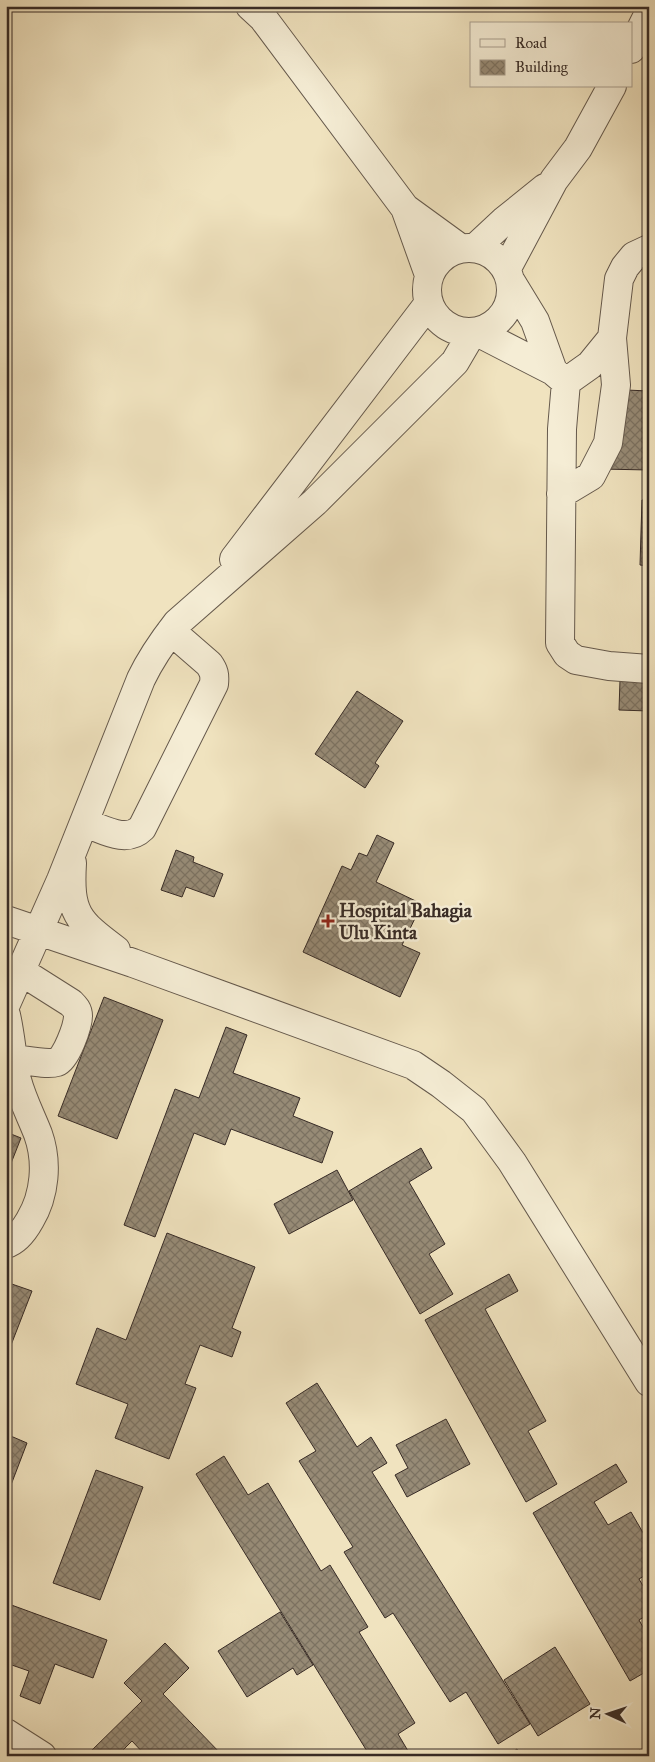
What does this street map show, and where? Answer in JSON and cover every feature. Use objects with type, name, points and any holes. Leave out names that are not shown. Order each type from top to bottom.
[{"type":"street","points":[[250,6],[263,18],[405,208],[429,275]]},
{"type":"street","points":[[632,48],[649,13]]},
{"type":"street","points":[[554,180],[504,222],[468,248],[447,254],[436,263],[429,275],[427,289],[429,303],[435,316],[446,326],[458,331],[475,332],[488,328],[505,313],[510,303],[512,291],[508,275],[554,180],[578,148],[611,88]]},
{"type":"street","points":[[405,208],[468,248],[488,252],[499,259],[534,321],[560,377],[562,429],[560,643],[567,654],[576,660],[609,666],[649,669]]},
{"type":"street","points":[[561,494],[591,476],[608,443],[616,385],[612,338],[619,279],[625,267],[634,256],[649,249]]},
{"type":"street","points":[[205,599],[258,526],[429,303]]},
{"type":"street","points":[[475,332],[560,377],[590,365],[612,338]]},
{"type":"street","points":[[6,1004],[22,972],[85,823],[126,716],[151,658],[177,623],[322,496],[455,362],[475,332]]},
{"type":"street","points":[[85,823],[122,836],[137,834],[142,828],[214,684],[214,670],[171,631]]},
{"type":"street","points":[[73,851],[72,899],[77,914],[96,935],[133,962]]},
{"type":"street","points":[[6,920],[133,962],[413,1065],[441,1084],[474,1110],[512,1162],[649,1382]]},
{"type":"street","points":[[13,1060],[57,1062],[62,1058],[77,1022],[78,1015],[76,1008],[71,1003],[22,972]]},
{"type":"street","points":[[6,1015],[18,1082],[39,1137],[43,1161],[43,1187],[36,1211],[27,1226],[11,1242],[6,1244]]},
{"type":"street","points":[[6,1733],[42,1756]]},
{"type":"building","points":[[648,286],[649,347],[646,347]]},
{"type":"building","points":[[603,389],[649,391],[649,470],[601,469]]},
{"type":"building","points":[[642,500],[649,500],[649,566],[640,565]]},
{"type":"building","points":[[620,680],[649,681],[649,711],[619,710]]},
{"type":"building","points":[[357,691],[403,721],[375,763],[379,766],[365,788],[315,754]]},
{"type":"building","points":[[377,835],[394,843],[376,882],[422,904],[402,945],[420,953],[400,997],[303,952],[342,866],[351,870],[359,853],[367,856]]},
{"type":"building","points":[[176,850],[194,857],[193,862],[223,874],[214,897],[186,887],[182,897],[161,890]]},
{"type":"building","points":[[104,997],[163,1020],[117,1139],[58,1116]]},
{"type":"building","points":[[226,1027],[247,1035],[233,1073],[300,1098],[293,1116],[333,1132],[322,1163],[231,1129],[225,1145],[194,1133],[155,1237],[124,1225],[175,1089],[199,1098]]},
{"type":"building","points":[[6,1132],[21,1138],[6,1176]]},
{"type":"building","points":[[421,1148],[432,1168],[409,1182],[445,1244],[429,1254],[453,1294],[420,1314],[349,1191]]},
{"type":"building","points":[[337,1170],[353,1200],[289,1234],[274,1204]]},
{"type":"building","points":[[167,1233],[255,1267],[232,1328],[241,1332],[232,1357],[200,1345],[185,1384],[196,1388],[169,1459],[115,1438],[128,1404],[76,1384],[97,1328],[126,1340]]},
{"type":"building","points":[[509,1274],[518,1291],[485,1309],[546,1421],[528,1431],[557,1484],[526,1502],[425,1320]]},
{"type":"building","points":[[6,1282],[32,1291],[6,1358]]},
{"type":"building","points":[[317,1383],[357,1447],[371,1437],[387,1463],[372,1472],[530,1724],[498,1744],[466,1692],[450,1702],[393,1613],[385,1618],[344,1552],[353,1547],[299,1461],[316,1451],[286,1403]]},
{"type":"building","points":[[446,1419],[470,1464],[407,1497],[395,1475],[408,1468],[396,1445]]},
{"type":"building","points":[[6,1434],[27,1443],[6,1498]]},
{"type":"building","points":[[224,1456],[248,1495],[268,1483],[321,1571],[330,1565],[368,1627],[359,1632],[415,1723],[398,1734],[411,1756],[370,1756],[196,1474]]},
{"type":"building","points":[[616,1464],[627,1482],[594,1502],[608,1525],[631,1512],[649,1543],[649,1573],[639,1579],[649,1596],[649,1614],[639,1620],[649,1638],[649,1670],[630,1681],[533,1513]]},
{"type":"building","points":[[96,1470],[143,1487],[100,1600],[53,1583]]},
{"type":"building","points":[[6,1603],[107,1640],[93,1678],[55,1664],[40,1704],[20,1696],[29,1671],[6,1663]]},
{"type":"building","points":[[280,1612],[313,1665],[297,1675],[293,1668],[247,1697],[218,1651]]},
{"type":"building","points":[[165,1643],[189,1668],[163,1694],[223,1756],[146,1756],[132,1741],[117,1756],[93,1756],[90,1752],[142,1701],[124,1683]]},
{"type":"building","points":[[555,1647],[590,1704],[538,1736],[504,1680]]},
{"type":"building","points":[[517,1749],[521,1756],[507,1756]]},
{"type":"building","points":[[640,1750],[644,1756],[629,1756]]},
{"type":"place","name":"Hospital Bahagia Ulu Kinta","points":[[328,921]]}]
